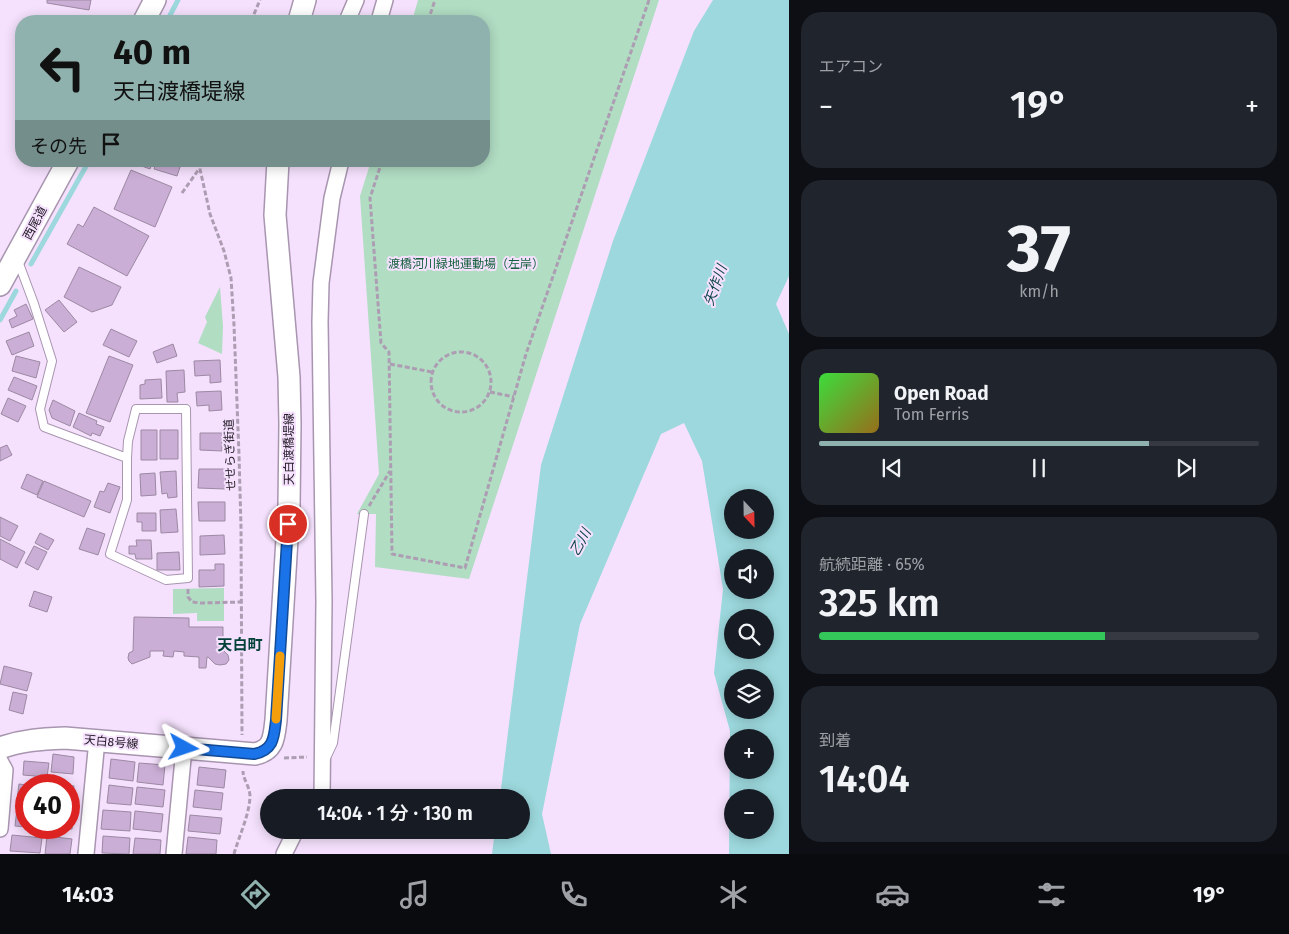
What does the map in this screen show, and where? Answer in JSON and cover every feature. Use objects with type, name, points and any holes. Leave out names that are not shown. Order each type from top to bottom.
[{"type":"street","points":[[147,15],[155,0]]},
{"type":"street","points":[[301,15],[305,0]]},
{"type":"street","points":[[350,15],[356,0]]},
{"type":"street","points":[[381,15],[385,0]]},
{"type":"street","name":"西尾道","points":[[0,285],[65,167]]},
{"type":"street","name":"天白渡橋堤線","points":[[274,736],[289,506],[290,424],[289,377],[274,215],[278,167]]},
{"type":"street","points":[[321,789],[318,760],[324,601],[321,283],[332,198],[340,167]]},
{"type":"street","name":"天白8号線","points":[[0,748],[33,739],[65,738],[254,754],[268,748],[274,736]]},
{"type":"street","points":[[86,854],[97,740]]},
{"type":"street","points":[[174,854],[184,748]]},
{"type":"street","points":[[313,789],[318,760]]},
{"type":"street","points":[[0,761],[5,770],[0,829]]},
{"type":"street","points":[[284,854],[292,839]]},
{"type":"lane","points":[[16,257],[34,304],[52,361],[40,409],[44,427],[127,458]]},
{"type":"lane","points":[[136,409],[186,409],[188,578],[166,580],[110,554],[127,500],[127,458],[128,441],[136,409]]},
{"type":"lane","points":[[318,760],[333,743],[364,514]]},
{"type":"path","points":[[254,15],[260,0]]},
{"type":"path","points":[[430,15],[435,0]]},
{"type":"path","points":[[380,167],[370,198],[381,343],[389,352],[390,364],[392,554],[465,568],[526,354],[650,0]]},
{"type":"path","points":[[182,193],[200,169]]},
{"type":"path","name":"せせらぎ街道","points":[[200,169],[210,214],[224,251],[231,278],[234,325],[240,455],[242,753],[243,775],[248,785],[250,796],[234,854]]},
{"type":"path","points":[[459,351],[475,354],[488,366],[492,383],[490,392],[481,405],[474,409],[467,412],[451,410],[444,407],[434,395],[431,387],[432,372],[436,364],[450,353],[459,351]]},
{"type":"path","points":[[390,364],[432,372]]},
{"type":"path","points":[[490,392],[514,397]]},
{"type":"path","points":[[364,514],[391,470]]},
{"type":"path","points":[[188,578],[188,597],[192,602],[242,602]]},
{"type":"path","points":[[284,758],[318,760]]},
{"type":"green space","name":"渡橋河川緑地運動場（左岸）","points":[[418,0],[659,0],[469,579],[375,567],[376,514],[357,514],[379,474],[360,196],[369,167],[490,167],[490,15],[414,15]]},
{"type":"green space","points":[[220,287],[223,326],[222,354],[198,343],[207,322],[205,317]]},
{"type":"green space","points":[[224,588],[224,621],[197,621],[197,613],[173,614],[173,589]]},
{"type":"water","points":[[713,0],[789,0],[789,276],[776,304],[789,334],[789,854],[729,854],[729,839],[774,839],[774,789],[730,789],[730,779],[774,779],[774,729],[729,729],[727,719],[774,719],[774,669],[724,669],[724,709],[714,673],[723,589],[702,461],[684,423],[661,434],[580,624],[542,814],[551,854],[492,854],[494,839],[530,839],[530,789],[501,789],[541,465],[613,241],[694,31]]},
{"type":"building","points":[[47,0],[91,0],[89,10],[47,3]]},
{"type":"building","points":[[155,167],[180,167],[177,176],[154,169]]},
{"type":"building","points":[[131,170],[172,187],[155,227],[114,209]]},
{"type":"building","points":[[94,207],[149,236],[127,276],[67,244],[78,224],[83,227]]},
{"type":"building","points":[[79,267],[121,287],[112,305],[92,312],[64,297]]},
{"type":"building","points":[[59,300],[77,322],[64,332],[45,310]]},
{"type":"building","points":[[26,304],[33,319],[12,328],[9,320],[17,316],[14,310]]},
{"type":"building","points":[[111,329],[137,341],[129,357],[103,345]]},
{"type":"building","points":[[29,332],[34,346],[12,355],[6,341]]},
{"type":"building","points":[[173,344],[177,356],[157,363],[153,352]]},
{"type":"building","points":[[16,356],[40,362],[36,378],[12,371]]},
{"type":"building","points":[[109,356],[133,365],[110,422],[86,413]]},
{"type":"building","points":[[220,360],[221,382],[210,383],[210,375],[195,376],[194,361]]},
{"type":"building","points":[[184,370],[185,392],[177,393],[178,402],[167,402],[166,371]]},
{"type":"building","points":[[14,377],[37,386],[32,400],[8,390]]},
{"type":"building","points":[[161,379],[162,398],[140,399],[140,385],[145,384],[145,380]]},
{"type":"building","points":[[221,391],[222,410],[209,411],[209,405],[197,406],[196,392]]},
{"type":"building","points":[[8,398],[26,406],[18,422],[1,414]]},
{"type":"building","points":[[53,400],[75,411],[70,426],[52,418],[49,410]]},
{"type":"building","points":[[79,413],[97,421],[96,424],[104,427],[100,436],[92,433],[91,436],[73,427]]},
{"type":"building","points":[[141,430],[157,430],[157,460],[141,460]]},
{"type":"building","points":[[160,430],[178,430],[178,459],[160,459]]},
{"type":"building","points":[[200,433],[222,433],[222,451],[200,450]]},
{"type":"building","points":[[7,445],[12,455],[0,461],[0,448]]},
{"type":"building","points":[[199,469],[226,469],[225,489],[198,488]]},
{"type":"building","points":[[176,471],[177,497],[168,498],[167,493],[162,494],[160,472]]},
{"type":"building","points":[[155,473],[156,495],[141,496],[140,474]]},
{"type":"building","points":[[27,474],[43,481],[37,495],[21,488]]},
{"type":"building","points":[[44,481],[91,501],[84,517],[37,497]]},
{"type":"building","points":[[108,483],[120,487],[110,513],[94,507],[100,491],[104,492]]},
{"type":"building","points":[[198,502],[225,502],[225,521],[199,521]]},
{"type":"building","points":[[176,509],[178,532],[161,533],[160,510]]},
{"type":"building","points":[[137,513],[156,513],[156,531],[142,531],[142,522],[137,522]]},
{"type":"building","points":[[0,517],[18,526],[10,541],[0,536]]},
{"type":"building","points":[[87,528],[105,534],[98,555],[79,549]]},
{"type":"building","points":[[40,533],[54,540],[48,550],[35,543]]},
{"type":"building","points":[[224,535],[225,554],[200,555],[200,536]]},
{"type":"building","points":[[0,539],[25,552],[17,568],[0,559]]},
{"type":"building","points":[[136,540],[151,540],[152,559],[136,559],[135,554],[129,554],[129,546],[137,546]]},
{"type":"building","points":[[34,546],[47,552],[38,570],[25,563]]},
{"type":"building","points":[[179,552],[180,570],[157,570],[157,553]]},
{"type":"building","points":[[215,564],[224,564],[224,586],[199,587],[199,570],[215,570]]},
{"type":"building","points":[[34,591],[52,597],[47,612],[29,606]]},
{"type":"building","points":[[134,617],[189,618],[189,627],[223,627],[223,650],[228,655],[229,660],[226,664],[220,665],[215,664],[207,657],[206,668],[199,668],[199,657],[184,656],[184,652],[174,651],[173,657],[163,656],[164,651],[150,651],[150,657],[132,664],[128,658],[129,653],[133,651]]},
{"type":"building","points":[[4,666],[32,673],[27,691],[0,684]]},
{"type":"building","points":[[13,692],[27,695],[23,714],[9,710]]},
{"type":"building","points":[[53,754],[74,757],[73,774],[51,772]]},
{"type":"building","points":[[111,759],[135,762],[133,781],[109,778]]},
{"type":"building","points":[[24,761],[49,763],[47,774],[23,774]]},
{"type":"building","points":[[139,763],[165,765],[163,785],[137,782]]},
{"type":"building","points":[[199,767],[226,770],[224,788],[197,785]]},
{"type":"building","points":[[109,785],[133,788],[131,805],[107,803]]},
{"type":"building","points":[[137,787],[165,790],[163,807],[135,804]]},
{"type":"building","points":[[195,790],[223,793],[221,810],[193,807]]},
{"type":"building","points":[[103,810],[131,812],[130,831],[101,829]]},
{"type":"building","points":[[135,811],[163,814],[161,832],[133,829]]},
{"type":"building","points":[[190,815],[222,818],[220,834],[188,831]]},
{"type":"building","points":[[12,835],[15,835],[15,839],[42,839],[40,853],[10,851]]},
{"type":"building","points":[[103,836],[130,838],[129,854],[102,853]]},
{"type":"building","points":[[188,837],[217,840],[216,854],[186,854]]},
{"type":"building","points":[[135,838],[161,840],[160,854],[133,854]]},
{"type":"building","points":[[47,839],[72,839],[70,854],[45,854]]},
{"type":"waterway","points":[[170,15],[178,0]]},
{"type":"waterway","points":[[31,264],[86,167]]},
{"type":"waterway","points":[[0,320],[16,291]]},
{"type":"slow traffic","points":[[276,719],[280,656]]},
{"type":"district","name":"天白町","points":[[240,645]]},
{"type":"route","points":[[184,748],[254,754],[262,752],[271,743],[276,720],[288,524]]},
{"type":"water label","name":"矢作川","points":[[715,285]]},
{"type":"water label","name":"乙川","points":[[580,542]]}]
